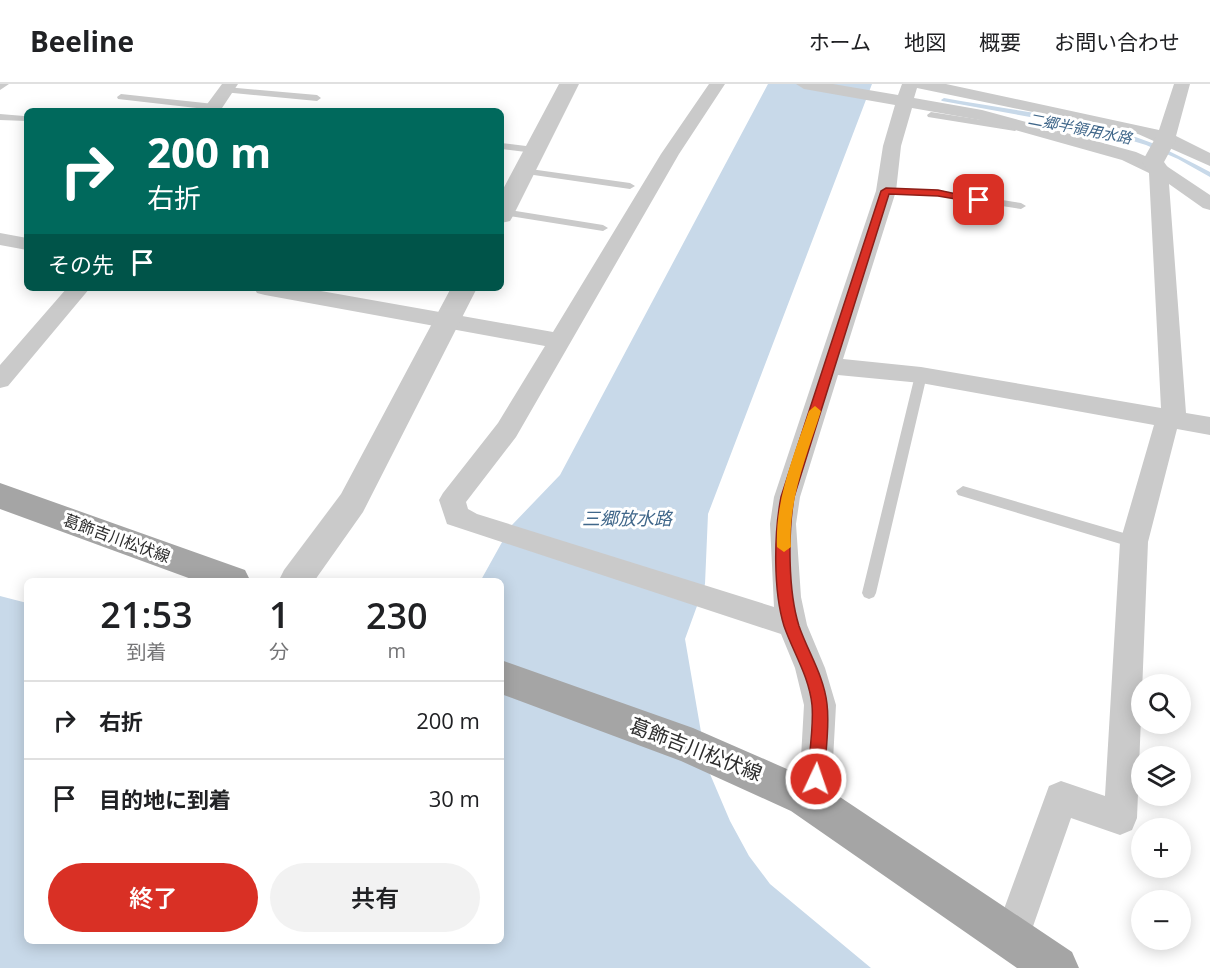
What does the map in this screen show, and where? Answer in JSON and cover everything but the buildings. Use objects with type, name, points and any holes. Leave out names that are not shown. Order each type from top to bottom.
[{"type":"main road","name":"葛飾吉川松伏線","points":[[0,496],[227,578]]},
{"type":"main road","name":"葛飾吉川松伏線","points":[[504,678],[722,756],[805,796],[1056,968]]},
{"type":"street","points":[[504,210],[569,84]]},
{"type":"street","points":[[717,84],[670,154],[507,430],[452,500],[456,516],[792,625]]},
{"type":"street","points":[[804,84],[906,92],[1142,130],[1167,138],[1210,160]]},
{"type":"street","points":[[1011,939],[1061,798],[1120,818],[1134,542],[1171,419],[1158,169],[1153,162],[1167,138],[1182,84]]},
{"type":"street","points":[[213,108],[228,87]]},
{"type":"street","points":[[906,92],[1016,123],[1047,135],[1129,156],[1158,169],[1210,204]]},
{"type":"street","points":[[805,796],[816,779],[819,705],[810,668],[792,625],[787,597],[783,524],[788,497],[886,191],[892,146],[906,92]]},
{"type":"street","points":[[0,239],[24,243]]},
{"type":"street","points":[[0,380],[76,291]]},
{"type":"street","points":[[284,291],[561,341]]},
{"type":"street","points":[[297,578],[352,503],[462,291]]},
{"type":"street","points":[[831,366],[921,375],[1210,426]]},
{"type":"lane","points":[[228,87],[317,98]]},
{"type":"lane","points":[[121,97],[204,108]]},
{"type":"lane","points":[[931,115],[1015,128],[1016,123]]},
{"type":"lane","points":[[0,117],[24,119]]},
{"type":"lane","points":[[504,146],[534,150]]},
{"type":"lane","points":[[523,171],[630,186]]},
{"type":"lane","points":[[886,191],[938,193],[1021,206]]},
{"type":"lane","points":[[504,214],[603,228]]},
{"type":"lane","points":[[869,593],[921,375]]},
{"type":"lane","points":[[963,491],[1134,542]]},
{"type":"water","name":"三郷放水路","points":[[768,84],[872,84],[708,514],[705,584],[685,639],[707,767],[730,821],[749,856],[770,884],[871,968],[0,968],[0,596],[24,602],[24,944],[504,944],[504,578],[482,578],[511,526],[560,475]]},
{"type":"waterway","name":"二郷半領用水路","points":[[944,100],[1047,118],[1115,133],[1180,158],[1210,175]]},
{"type":"slow traffic","points":[[784,547],[783,524],[788,497],[815,411]]},
{"type":"route","points":[[816,779],[819,705],[810,668],[792,625],[787,597],[783,524],[788,497],[886,191],[938,193],[979,200]]}]
